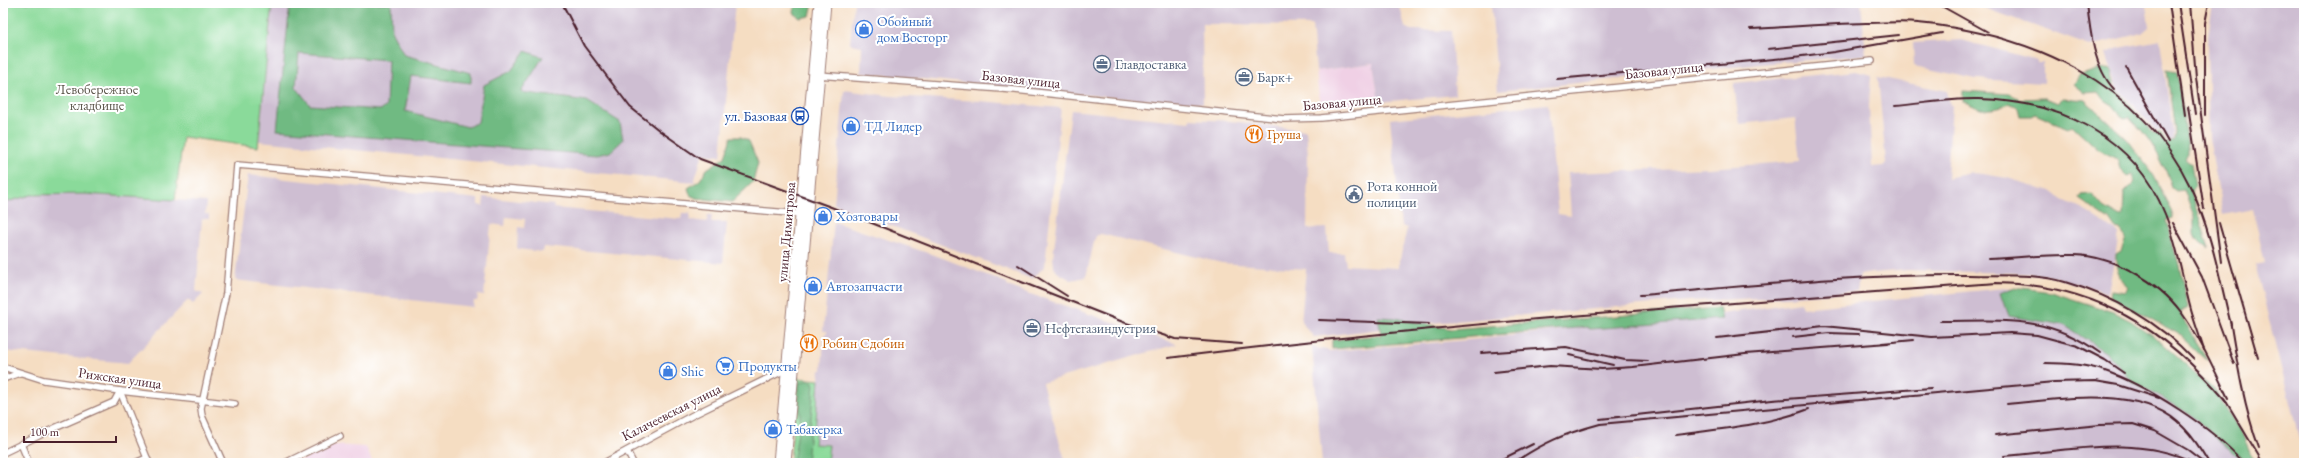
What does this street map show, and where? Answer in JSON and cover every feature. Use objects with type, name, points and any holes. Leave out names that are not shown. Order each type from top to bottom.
[{"type":"main road","name":"улица Димитрова","points":[[778,463],[791,369],[816,75],[819,3]]},
{"type":"main road","name":"улица Димитрова","points":[[786,463],[801,214],[816,75],[826,3]]},
{"type":"street","name":"Базовая улица","points":[[816,75],[1015,90],[1284,119],[1872,61]]},
{"type":"street","points":[[223,463],[202,416],[201,401],[226,293],[237,165],[801,214]]},
{"type":"street","name":"Рижская улица","points":[[3,367],[44,380],[120,391],[236,404]]},
{"type":"street","name":"Калачеевская улица","points":[[604,463],[791,369]]},
{"type":"street","points":[[3,379],[21,373]]},
{"type":"street","points":[[3,453],[57,426],[114,402],[120,391]]},
{"type":"street","points":[[120,391],[148,460],[135,463]]},
{"type":"street","points":[[285,463],[340,436]]},
{"type":"street","points":[[21,444],[29,463]]},
{"type":"street","points":[[627,451],[633,463]]},
{"type":"shaded area","points":[[272,3],[735,3],[721,156],[703,154],[694,182],[259,141]]},
{"type":"shaded area","points":[[854,3],[1399,3],[1405,27],[1412,30],[1451,31],[1455,95],[1379,102],[1373,63],[1316,71],[1312,25],[1202,24],[1203,103],[1130,99],[861,73],[862,46],[850,44]]},
{"type":"shaded area","points":[[1491,3],[1861,3],[1866,55],[1771,63],[1498,91]]},
{"type":"shaded area","points":[[1971,3],[2146,3],[2149,27],[2142,33],[2090,46]]},
{"type":"shaded area","points":[[2213,3],[2304,3],[2304,458],[2255,265],[2265,263],[2253,209],[2223,215],[2209,138],[2207,44]]},
{"type":"shaded area","points":[[1961,40],[2037,60],[2037,63],[2043,63],[2043,83],[1976,79],[1914,66],[1913,43]]},
{"type":"shaded area","points":[[2160,40],[2173,132],[2173,139],[2168,141],[2161,129],[2156,131],[2118,89],[2106,53],[2119,48]]},
{"type":"shaded area","points":[[1373,63],[1379,102],[1320,106],[1316,71]]},
{"type":"shaded area","points":[[1856,71],[1871,75],[1869,106],[1872,167],[1883,166],[1886,163],[1878,77],[1947,91],[1950,105],[1952,105],[1947,178],[1971,173],[1983,174],[2007,178],[2051,191],[2063,200],[2081,208],[2119,234],[2108,293],[2044,274],[1908,270],[1860,274],[1857,291],[1786,297],[1688,301],[1431,323],[1314,337],[1301,322],[1306,269],[1222,263],[1101,234],[1096,236],[1086,277],[1071,280],[1057,272],[1054,266],[1053,257],[1071,110],[1189,122],[1190,119],[1230,121],[1306,130],[1308,155],[1307,229],[1327,228],[1329,253],[1344,253],[1346,265],[1398,268],[1407,228],[1401,226],[1390,119],[1548,104],[1558,214],[1571,216],[1568,173],[1710,168],[1800,161],[1795,118],[1739,124],[1734,83]]},
{"type":"shaded area","points":[[844,90],[890,96],[980,101],[1061,108],[1045,266],[1032,279],[834,204]]},
{"type":"shaded area","points":[[248,175],[478,199],[478,205],[483,206],[484,197],[554,205],[553,208],[681,219],[682,213],[690,213],[690,220],[707,222],[708,215],[712,215],[711,222],[727,222],[723,263],[544,247],[543,252],[517,249],[518,227],[524,228],[525,219],[506,217],[505,226],[491,224],[484,296],[478,295],[477,301],[474,301],[473,307],[235,280]]},
{"type":"shaded area","points":[[84,194],[206,202],[205,214],[209,215],[209,219],[202,219],[196,291],[203,294],[193,304],[188,300],[128,363],[3,351],[3,203],[31,195]]},
{"type":"shaded area","points":[[834,222],[940,257],[1007,283],[1007,286],[1177,344],[1042,383],[1066,463],[827,463],[829,445],[813,444],[820,370],[822,370],[824,335],[827,333],[827,331],[823,331]]},
{"type":"shaded area","points":[[2015,287],[2217,402],[2247,461],[2244,463],[1322,463],[1312,347],[1330,351],[1482,339],[1587,327],[1591,329],[1722,319],[1721,314],[1801,302],[1802,308]]},
{"type":"shaded area","points":[[335,445],[366,447],[373,463],[295,463]]},
{"type":"green space","name":"Левобережное кладбище","points":[[3,3],[272,3],[258,147],[183,137],[175,200],[84,194],[31,195],[3,203]]},
{"type":"green space","points":[[290,3],[391,3],[392,32],[404,55],[471,73],[471,83],[411,76],[405,111],[468,127],[478,122],[484,85],[511,71],[525,51],[543,57],[521,92],[587,101],[620,122],[623,140],[610,152],[597,155],[277,130]],"holes":[[[299,53],[388,60],[386,107],[380,110],[310,105],[296,87]]]},
{"type":"green space","points":[[795,3],[813,3],[810,16],[800,18],[794,13]]},
{"type":"green space","points":[[2108,69],[2111,71],[2115,87],[2153,133],[2160,132],[2166,143],[2174,140],[2175,132],[2167,70],[2177,72],[2188,148],[2188,153],[2185,158],[2191,163],[2195,186],[2191,192],[2209,248],[2196,238],[2194,233],[2194,216],[2184,190],[2176,191],[2172,188],[2165,168],[2143,132],[2129,117],[2123,118],[2113,105],[2103,99],[2098,92],[2085,93],[2074,84],[2079,76],[2096,70]]},
{"type":"green space","points":[[1963,91],[2010,94],[2020,99],[2044,98],[2059,103],[2062,98],[2085,100],[2128,140],[2154,176],[2173,215],[2173,218],[2166,220],[2179,265],[2188,308],[2180,313],[2208,362],[2177,333],[2110,297],[2111,290],[2124,292],[2128,287],[2120,276],[2116,258],[2116,254],[2121,251],[2126,238],[2120,230],[2115,229],[2109,220],[2079,199],[2081,195],[2092,194],[2103,207],[2120,217],[2123,215],[2124,193],[2135,182],[2132,174],[2127,176],[2120,169],[2117,159],[2100,151],[2072,125],[2068,128],[2035,114],[2031,116],[2020,116],[2018,108],[2009,104],[2003,107],[1981,109],[1963,102]]},
{"type":"green space","points":[[731,137],[741,137],[749,141],[758,163],[753,182],[732,202],[696,198],[690,195],[688,188],[700,180],[707,169],[725,157]]},
{"type":"green space","points":[[2015,287],[2051,292],[2113,312],[2131,321],[2157,339],[2213,389],[2244,438],[2253,459],[2243,460],[2188,413],[2132,381],[2108,354],[2064,325],[2008,316],[2000,293]]},
{"type":"green space","points":[[1719,308],[1722,319],[1590,329],[1587,327],[1332,349],[1332,340],[1381,335],[1378,317],[1395,318],[1451,329]]},
{"type":"green space","points":[[797,378],[819,380],[814,444],[829,445],[827,463],[790,463]]},
{"type":"green space","points":[[808,380],[813,382],[814,385],[807,463],[793,463],[800,418],[799,383]]},
{"type":"railway","points":[[562,3],[584,46],[630,107],[660,131],[700,159],[831,207],[1123,322],[1175,339],[1242,344]]},
{"type":"railway","points":[[1936,3],[1988,32]]},
{"type":"railway","points":[[2087,3],[2097,60],[2107,80],[2114,89]]},
{"type":"railway","points":[[2169,3],[2185,115]]},
{"type":"railway","points":[[2178,3],[2195,114]]},
{"type":"railway","points":[[2190,3],[2196,78],[2221,262]]},
{"type":"railway","points":[[2205,115],[2205,23],[2209,3]]},
{"type":"railway","points":[[1750,29],[1851,23],[1918,23],[1960,29],[2001,38],[2041,52],[2078,70],[2112,92],[2143,119],[2169,151],[2191,188],[2198,204],[2210,238],[2231,325]]},
{"type":"railway","points":[[1557,79],[1786,58],[1834,52],[1942,33]]},
{"type":"railway","points":[[1768,49],[1899,35]]},
{"type":"railway","points":[[2126,67],[2168,142]]},
{"type":"railway","points":[[1895,106],[1968,99],[2009,101],[2038,107],[2065,116],[2091,128],[2114,144],[2134,163],[2151,187],[2165,214],[2177,250],[2191,310],[2204,350]]},
{"type":"railway","points":[[2188,107],[2204,209]]},
{"type":"railway","points":[[2173,223],[2202,277],[2234,364]]},
{"type":"railway","points":[[2219,223],[2258,358]]},
{"type":"railway","points":[[1989,259],[2063,255],[2089,256],[2119,265],[2134,272],[2160,290],[2181,312],[2201,343],[2228,398]]},
{"type":"railway","points":[[1018,265],[1067,296]]},
{"type":"railway","points":[[1640,295],[1804,281],[1887,276],[1969,275],[2042,277],[2083,288],[2118,303],[2150,322],[2165,333],[2193,359]]},
{"type":"railway","points":[[1168,358],[1375,334],[1478,324],[1996,283],[2032,285],[2065,292],[2096,302],[2125,316],[2153,333],[2179,353],[2227,402]]},
{"type":"railway","points":[[1319,320],[1429,324]]},
{"type":"railway","points":[[2230,320],[2245,401],[2259,448]]},
{"type":"railway","points":[[1940,321],[2023,322],[2061,332],[2080,340],[2100,353]]},
{"type":"railway","points":[[1717,338],[1824,326],[1932,337],[2010,333],[2037,335],[2078,346],[2105,360],[2124,373]]},
{"type":"railway","points":[[1793,337],[1829,333],[1859,334]]},
{"type":"railway","points":[[1882,343],[1914,340]]},
{"type":"railway","points":[[1494,372],[1550,366],[1602,369],[1633,367],[1745,354],[1888,343]]},
{"type":"railway","points":[[1481,353],[1566,347],[1625,360],[1648,361]]},
{"type":"railway","points":[[1569,355],[1613,365]]},
{"type":"railway","points":[[2045,363],[2088,366],[2120,377],[2139,386],[2159,397],[2197,422],[2215,436],[2244,463]]},
{"type":"railway","points":[[1513,463],[1535,449],[1555,439],[1575,431],[1600,424],[2054,382],[2095,381],[2118,385],[2159,398]]},
{"type":"railway","points":[[1600,419],[1772,400],[1931,388]]},
{"type":"railway","points":[[2007,404],[2076,398],[2100,398],[2124,400],[2147,405],[2167,414],[2184,428],[2201,449],[2209,463]]},
{"type":"railway","points":[[2224,398],[2263,463]]},
{"type":"railway","points":[[1676,435],[1760,423],[1809,409]]},
{"type":"railway","points":[[1995,435],[2100,425],[2133,424],[2155,431],[2188,450],[2205,463]]},
{"type":"railway","points":[[1494,463],[1533,444]]},
{"type":"railway","points":[[2004,456],[2077,448],[2126,447],[2150,449],[2173,454],[2195,463]]},
{"type":"place","name":"Обойный дом Восторг","points":[[864,29]]},
{"type":"place","name":"Главдоставка","points":[[1102,64]]},
{"type":"place","name":"Барк+","points":[[1244,77]]},
{"type":"place","name":"ул. Базовая","points":[[800,116]]},
{"type":"place","name":"ТД Лидер","points":[[851,126]]},
{"type":"place","name":"Груша","points":[[1254,134]]},
{"type":"place","name":"Рота конной полиции","points":[[1354,194]]},
{"type":"place","name":"Хозтовары","points":[[823,216]]},
{"type":"place","name":"Автозапчасти","points":[[813,286]]},
{"type":"place","name":"Нефтегазиндустрия","points":[[1032,328]]},
{"type":"place","name":"Робин Сдобин","points":[[809,343]]},
{"type":"place","name":"Продукты","points":[[725,366]]},
{"type":"place","name":"Shic","points":[[668,371]]},
{"type":"place","name":"Табакерка","points":[[773,429]]}]
